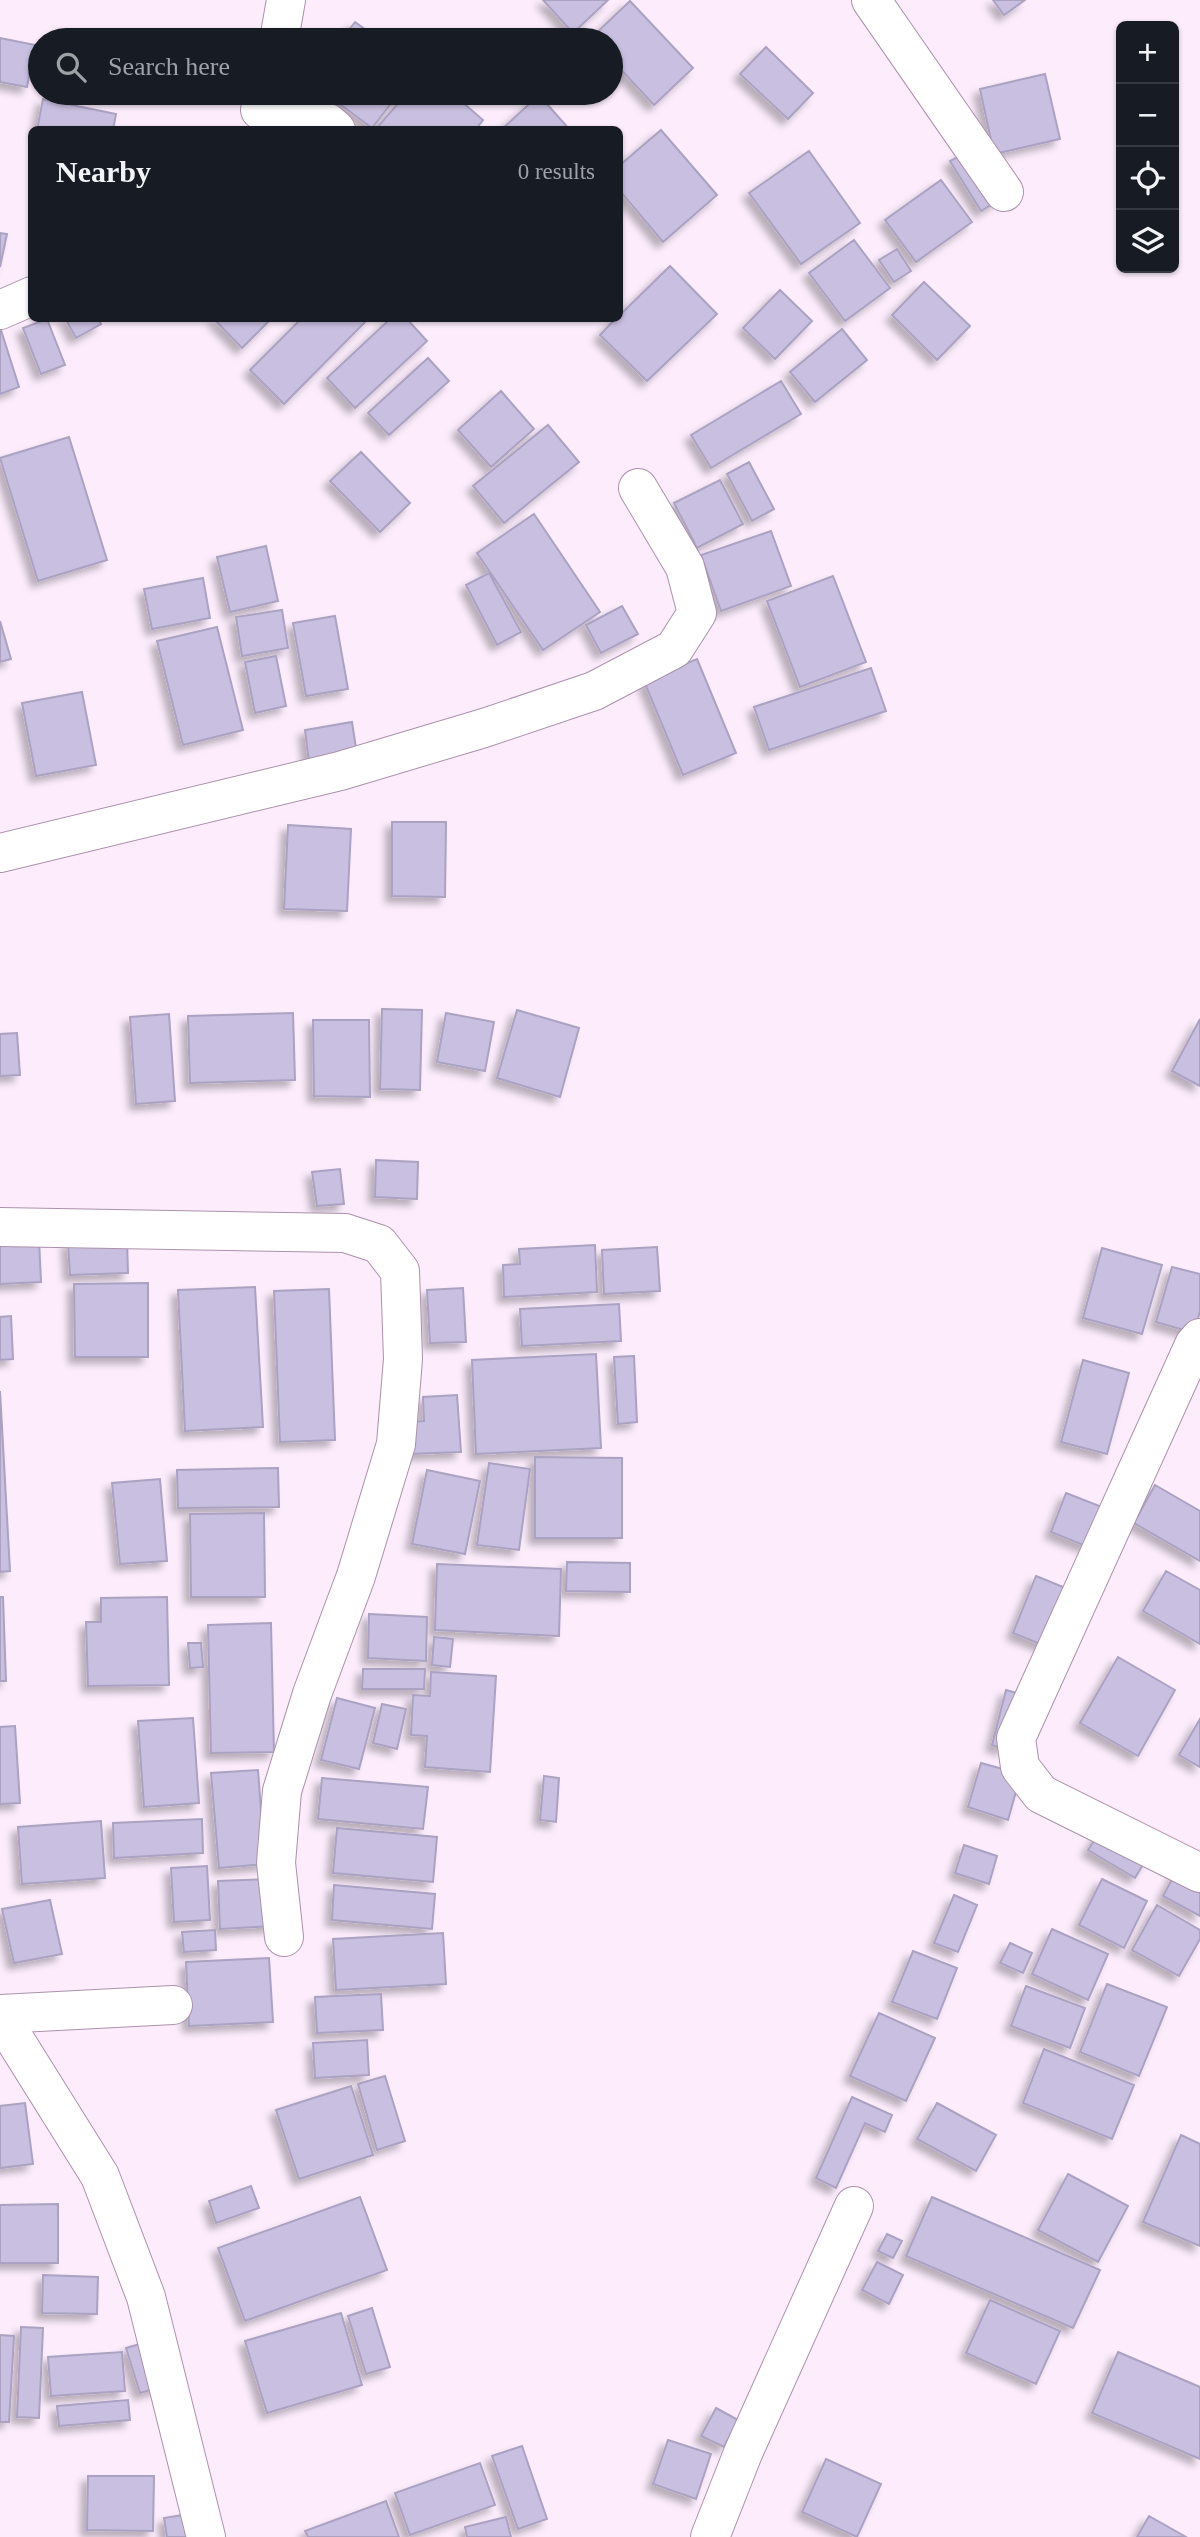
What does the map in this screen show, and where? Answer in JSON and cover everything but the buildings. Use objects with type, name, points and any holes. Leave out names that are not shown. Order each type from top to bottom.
[{"type":"street","points":[[281,28],[286,0]]},
{"type":"street","points":[[871,0],[1004,192]]},
{"type":"street","points":[[256,111],[328,123],[331,126]]},
{"type":"street","points":[[0,310],[28,298]]},
{"type":"street","points":[[0,853],[51,843],[340,771],[484,728],[594,691],[674,649],[697,613],[685,567],[638,488]]},
{"type":"street","points":[[0,1227],[345,1233],[379,1244],[400,1270],[403,1359],[396,1444],[356,1576],[312,1694],[282,1791],[276,1863],[284,1937]]},
{"type":"street","points":[[1200,1338],[1194,1345],[1016,1738],[1020,1767],[1041,1794],[1200,1873]]},
{"type":"street","points":[[173,2005],[0,2015],[100,2176],[146,2297],[206,2537]]},
{"type":"street","points":[[710,2537],[743,2453],[854,2206]]}]
